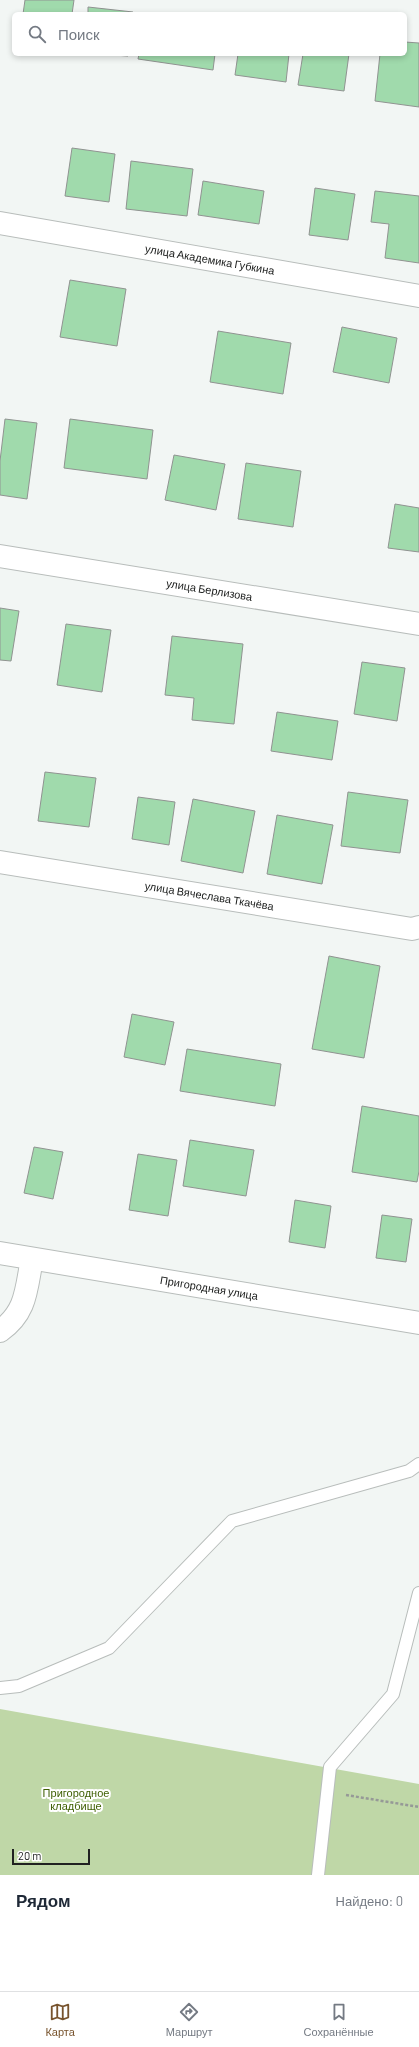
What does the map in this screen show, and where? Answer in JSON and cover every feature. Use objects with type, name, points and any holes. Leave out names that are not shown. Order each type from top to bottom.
[{"type":"street","name":"улица Академика Губкина","points":[[0,223],[419,296]]},
{"type":"street","name":"улица Берлизова","points":[[0,556],[419,624]]},
{"type":"street","name":"улица Вячеслава Ткачёва","points":[[0,862],[404,928],[412,929],[419,927]]},
{"type":"street","name":"Пригородная улица","points":[[0,1253],[419,1323]]},
{"type":"street","points":[[0,1331],[12,1322],[22,1308],[32,1259]]},
{"type":"lane","points":[[0,1688],[19,1686],[109,1648],[232,1521],[409,1471],[419,1464]]},
{"type":"lane","points":[[318,1875],[330,1767],[393,1694],[419,1592]]},
{"type":"path","points":[[328,1792],[419,1807]]},
{"type":"green space","name":"Пригородное кладбище","points":[[0,1709],[419,1784],[419,1875],[0,1875]]},
{"type":"building","points":[[25,0],[74,0],[72,12],[23,12]]},
{"type":"building","points":[[88,7],[133,12],[88,12]]},
{"type":"building","points":[[407,42],[419,43],[419,107],[375,101],[380,56],[407,56]]},
{"type":"building","points":[[139,56],[215,56],[213,70],[138,59]]},
{"type":"building","points":[[238,56],[289,56],[286,82],[235,75]]},
{"type":"building","points":[[303,56],[349,56],[344,91],[298,85]]},
{"type":"building","points":[[72,148],[115,154],[109,202],[65,196]]},
{"type":"building","points":[[131,161],[193,169],[187,216],[126,209]]},
{"type":"building","points":[[203,181],[264,191],[259,224],[198,215]]},
{"type":"building","points":[[315,188],[355,194],[348,240],[309,235]]},
{"type":"building","points":[[375,191],[419,196],[419,263],[385,258],[389,224],[371,222]]},
{"type":"building","points":[[70,280],[126,289],[117,346],[60,337]]},
{"type":"building","points":[[342,327],[397,338],[389,383],[333,372]]},
{"type":"building","points":[[218,331],[291,343],[283,394],[210,382]]},
{"type":"building","points":[[5,419],[37,423],[27,499],[0,495],[0,461]]},
{"type":"building","points":[[70,419],[153,430],[147,479],[64,468]]},
{"type":"building","points":[[174,455],[225,464],[216,510],[165,500]]},
{"type":"building","points":[[246,463],[301,471],[293,527],[238,519]]},
{"type":"building","points":[[395,504],[419,508],[419,552],[388,548]]},
{"type":"building","points":[[0,608],[19,611],[11,661],[0,660]]},
{"type":"building","points":[[66,624],[111,630],[102,692],[57,685]]},
{"type":"building","points":[[172,636],[243,644],[234,724],[192,720],[194,698],[165,695]]},
{"type":"building","points":[[362,662],[405,668],[397,721],[354,714]]},
{"type":"building","points":[[277,712],[338,721],[332,760],[271,751]]},
{"type":"building","points":[[45,772],[96,778],[89,827],[38,821]]},
{"type":"building","points":[[348,792],[408,800],[400,853],[341,846]]},
{"type":"building","points":[[138,797],[175,802],[169,845],[132,839]]},
{"type":"building","points":[[193,799],[255,811],[243,873],[181,861]]},
{"type":"building","points":[[277,815],[333,825],[322,884],[267,874]]},
{"type":"building","points":[[329,956],[380,966],[364,1058],[312,1049]]},
{"type":"building","points":[[132,1014],[174,1022],[165,1065],[124,1057]]},
{"type":"building","points":[[187,1049],[281,1064],[275,1106],[180,1091]]},
{"type":"building","points":[[362,1106],[419,1116],[419,1171],[417,1182],[352,1172]]},
{"type":"building","points":[[190,1140],[254,1150],[246,1196],[183,1186]]},
{"type":"building","points":[[34,1147],[63,1152],[53,1199],[24,1193]]},
{"type":"building","points":[[138,1154],[177,1160],[168,1216],[129,1210]]},
{"type":"building","points":[[295,1200],[331,1206],[325,1248],[289,1242]]},
{"type":"building","points":[[382,1215],[412,1219],[406,1262],[376,1258]]}]
